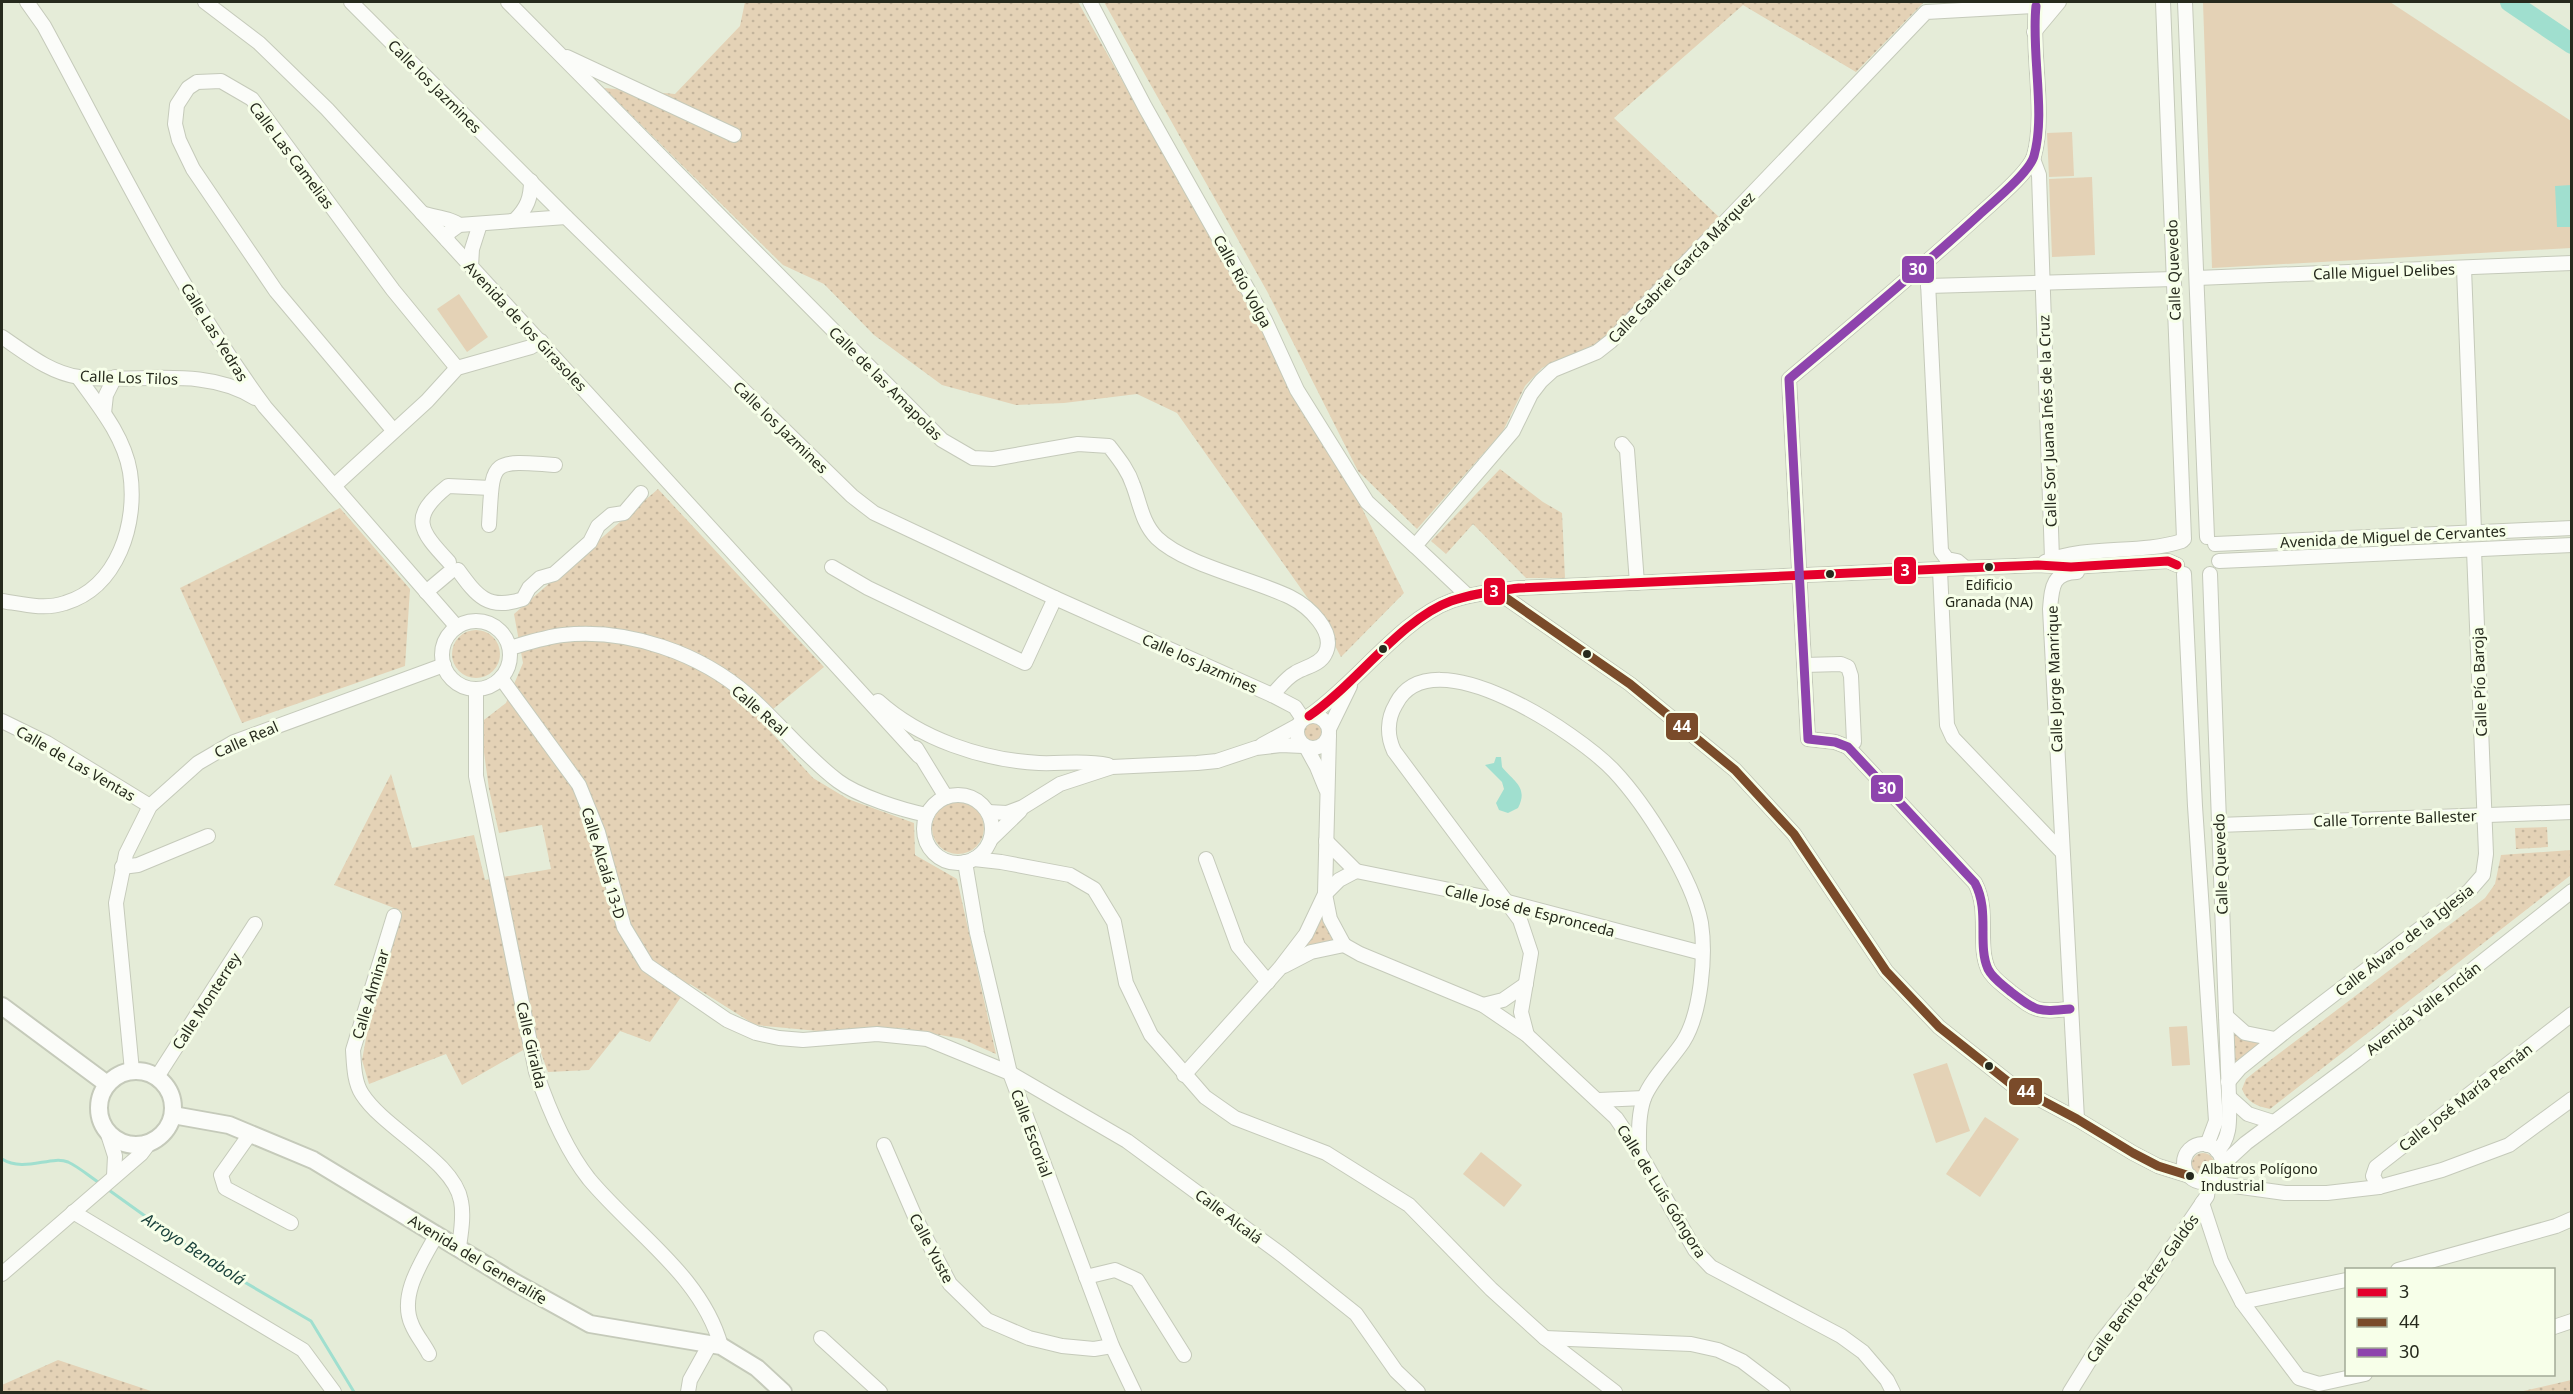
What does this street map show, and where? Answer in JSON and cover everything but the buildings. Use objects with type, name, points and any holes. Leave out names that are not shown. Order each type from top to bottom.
[{"type":"street","name":"Calle Las Yedras","points":[[27,2],[44,26],[205,321],[226,352],[261,402],[457,627]]},
{"type":"street","name":"Avenida de los Girasoles","points":[[205,2],[259,44],[327,109],[837,663],[911,750],[919,756]]},
{"type":"street","name":"Calle los Jazmines","points":[[351,2],[566,217],[874,513],[1055,598],[1272,695],[1295,707],[1303,720]]},
{"type":"street","name":"Calle de las Amapolas","points":[[508,2],[942,440],[973,458],[993,459],[1078,444],[1109,446],[1125,465],[1134,485],[1141,513],[1157,537],[1178,553],[1292,598],[1313,614],[1323,627],[1328,641],[1325,655],[1317,663],[1293,674],[1272,695]]},
{"type":"street","name":"Calle Río Volga","points":[[1090,2],[1145,107],[1265,320],[1297,390],[1367,502],[1415,546]]},
{"type":"street","name":"Calle Gabriel García Márquez","points":[[1415,546],[1514,431],[1531,394],[1541,381],[1553,370],[1597,352],[1611,341],[1926,12],[2036,6],[2050,2]]},
{"type":"street","points":[[2034,32],[2059,2]]},
{"type":"street","name":"Calle Quevedo","points":[[2163,2],[2183,540]]},
{"type":"street","name":"Calle Quevedo","points":[[2185,2],[2211,540]]},
{"type":"street","points":[[2036,6],[2034,32],[2039,133],[2033,159],[2012,185],[1927,262],[1789,378],[1808,739],[1835,742],[1848,747],[1975,883],[1981,893],[1983,905],[1986,961],[1989,971],[2035,1010],[2070,1010]]},
{"type":"street","points":[[557,53],[734,135]]},
{"type":"street","name":"Calle Las Camelias","points":[[393,430],[276,291],[193,169],[179,141],[175,124],[177,105],[188,88],[197,82],[221,81],[252,99],[393,290],[457,368]]},
{"type":"street","name":"Calle Sor Juana Inés de la Cruz","points":[[2033,159],[2039,175],[2052,559]]},
{"type":"street","points":[[515,220],[524,210],[531,195],[531,181]]},
{"type":"street","points":[[419,211],[477,229],[515,220],[566,217]]},
{"type":"street","points":[[459,225],[448,233],[449,243],[465,243],[477,229]]},
{"type":"street","points":[[471,267],[471,255],[477,229]]},
{"type":"street","points":[[1927,262],[1941,551],[1947,560],[1957,561],[1964,568]]},
{"type":"street","name":"Calle Miguel Delibes","points":[[2197,278],[2571,263]]},
{"type":"street","points":[[2464,268],[2474,531]]},
{"type":"street","points":[[1928,286],[2174,279]]},
{"type":"street","name":"Calle Los Tilos","points":[[2,337],[51,369],[78,377],[221,381],[261,402]]},
{"type":"street","points":[[334,486],[427,401],[457,368],[531,347],[541,341]]},
{"type":"street","points":[[221,381],[227,370],[226,352]]},
{"type":"street","points":[[2,601],[28,606],[64,604],[82,596],[99,584],[112,569],[128,534],[131,500],[130,471],[116,433],[78,377]]},
{"type":"street","points":[[104,413],[105,395],[115,377]]},
{"type":"street","points":[[1622,444],[1627,450],[1637,583]]},
{"type":"street","points":[[489,525],[491,488],[495,473],[500,466],[512,462],[555,465]]},
{"type":"street","points":[[491,488],[448,486],[431,500],[423,512],[423,529],[428,539],[478,596],[490,601],[514,602],[523,599],[529,588],[540,578],[554,574],[591,542],[598,526],[611,516],[624,513],[641,493]]},
{"type":"street","name":"Avenida de Miguel de Cervantes","points":[[2211,540],[2571,528]]},
{"type":"street","points":[[1256,748],[1303,720],[1352,682],[1425,614],[1451,601],[1468,596],[1496,591],[1637,583],[2038,565],[2072,567],[2168,561],[2197,578],[2210,574],[2218,561],[2211,540],[2199,535],[2151,548],[2052,559],[2038,565]]},
{"type":"street","points":[[2180,569],[2175,553],[2183,540]]},
{"type":"street","name":"Avenida de Miguel de Cervantes","points":[[2218,561],[2571,545]]},
{"type":"street","points":[[1415,546],[1468,596]]},
{"type":"street","name":"Calle Pío Baroja","points":[[2474,550],[2484,815]]},
{"type":"street","name":"Calle Jorge Manrique","points":[[2077,1119],[2050,609],[2051,591],[2061,574],[2097,572],[2126,564]]},
{"type":"street","points":[[832,567],[868,588],[1025,663],[1055,598]]},
{"type":"street","points":[[426,592],[453,568]]},
{"type":"street","name":"Calle Quevedo","points":[[2180,569],[2216,1121],[2216,1154]]},
{"type":"street","points":[[1940,570],[1947,725],[1953,738],[2062,852]]},
{"type":"street","name":"Calle Quevedo","points":[[2210,574],[2229,1097],[2227,1138],[2216,1154]]},
{"type":"street","points":[[1496,591],[1630,684],[1735,770],[1794,834],[1886,971],[1939,1027],[2011,1084],[2158,1166],[2190,1176],[2197,1181],[2211,1180],[2227,1185],[2285,1193],[2327,1193],[2379,1187],[2442,1170],[2509,1145],[2571,1099]]},
{"type":"street","points":[[469,621],[482,621],[495,626],[504,636],[510,648],[510,659],[501,678],[493,684],[476,688],[456,682],[444,665],[444,644],[457,627],[469,621]]},
{"type":"street","name":"Calle Real","points":[[510,648],[563,635],[602,634],[668,648],[707,667],[747,694],[839,782],[898,809],[927,815]]},
{"type":"street","name":"Avenida de los Girasoles","points":[[837,663],[898,718],[946,742],[1004,759],[1039,763],[1097,763],[1112,767]]},
{"type":"street","points":[[1804,665],[1841,664],[1848,667],[1851,676],[1854,742],[1848,747]]},
{"type":"street","name":"Calle Real","points":[[132,1071],[116,903],[122,867],[150,806],[198,763],[234,742],[444,665]]},
{"type":"street","name":"Calle Alcalá 13-D","points":[[501,678],[579,785],[598,832],[624,927],[647,964],[727,1020],[756,1033],[803,1040],[877,1034],[927,1039],[1010,1073]]},
{"type":"street","points":[[1527,1035],[1521,1012],[1531,953],[1520,920],[1394,751],[1390,742],[1389,728],[1396,702],[1402,694],[1419,683],[1437,680],[1475,685],[1527,706],[1590,747],[1615,772],[1640,804],[1681,868],[1701,923],[1702,953],[1697,1000],[1692,1022],[1684,1040],[1644,1098],[1639,1152]]},
{"type":"street","points":[[988,812],[1007,813],[1023,807],[1060,784],[1112,767],[1217,760],[1256,748],[1281,745],[1320,747],[1352,682]]},
{"type":"street","name":"Calle Giralda","points":[[476,688],[476,776],[533,1061],[543,1092],[557,1125],[588,1177],[699,1296],[716,1327],[716,1345]]},
{"type":"street","points":[[1280,968],[1311,952],[1344,945],[1330,919],[1325,894],[1329,732],[1319,717],[1303,720]]},
{"type":"street","name":"Avenida de los Girasoles","points":[[898,718],[946,797]]},
{"type":"street","points":[[1303,720],[1297,738],[1317,767],[1328,794]]},
{"type":"street","name":"Calle de Las Ventas","points":[[2,721],[46,743],[150,806]]},
{"type":"street","points":[[1001,862],[991,840],[993,830],[988,812],[982,805],[965,795],[946,797],[938,801],[927,815],[924,825],[928,846],[944,860],[1001,862],[1070,875],[1094,889],[1114,922],[1126,983],[1150,1035],[1205,1097],[1235,1118],[1326,1153],[1409,1205],[1491,1289],[1545,1338],[1615,1392]]},
{"type":"street","points":[[969,861],[982,854],[991,840],[1023,807]]},
{"type":"street","name":"Calle Torrente Ballester","points":[[2218,825],[2571,812]]},
{"type":"street","name":"Calle Álvaro de la Iglesia","points":[[2228,1082],[2240,1068],[2275,1039],[2469,891],[2483,875],[2486,854],[2484,815]]},
{"type":"street","points":[[122,867],[138,865],[208,836]]},
{"type":"street","points":[[1184,1076],[1280,968],[1306,934],[1325,894],[1339,879],[1356,871],[1326,841]]},
{"type":"street","points":[[1206,859],[1238,946],[1268,982]]},
{"type":"street","name":"Calle Escorial","points":[[969,861],[977,933],[1010,1073],[1112,1346],[1134,1392]]},
{"type":"street","name":"Calle José de Espronceda","points":[[1356,871],[1504,901],[1702,953]]},
{"type":"street","name":"Avenida Valle Inclán","points":[[2216,1154],[2246,1143],[2356,1061],[2571,891]]},
{"type":"street","name":"Calle Alminar","points":[[394,916],[353,1050],[354,1072],[361,1093],[381,1117],[452,1179],[461,1200],[459,1247]]},
{"type":"street","name":"Calle Monterrey","points":[[157,1077],[255,924]]},
{"type":"street","name":"Calle de Luís Góngora","points":[[1344,945],[1360,954],[1483,1005],[1527,1035],[1616,1118],[1639,1152],[1695,1250],[1710,1267],[1841,1335],[1863,1352],[1887,1380],[1893,1392]]},
{"type":"street","points":[[1483,1005],[1503,1000],[1526,984]]},
{"type":"street","points":[[2,1006],[107,1084]]},
{"type":"street","name":"Calle José María Pemán","points":[[2379,1187],[2373,1176],[2376,1167],[2571,1014]]},
{"type":"street","points":[[2226,1016],[2245,1033],[2275,1039]]},
{"type":"street","points":[[2,1274],[141,1154],[150,1142],[165,1131],[173,1115],[171,1094],[157,1077],[145,1072],[132,1071],[118,1075],[107,1084],[101,1095],[98,1107],[100,1120],[107,1131],[115,1156],[114,1176]]},
{"type":"street","name":"Calle Alcalá","points":[[1010,1073],[1127,1141],[1291,1263],[1356,1314],[1396,1371],[1418,1392]]},
{"type":"street","points":[[2229,1097],[2248,1114],[2273,1122]]},
{"type":"street","points":[[1599,1100],[1644,1098]]},
{"type":"street","name":"Avenida del Generalife","points":[[173,1115],[201,1118],[250,1134],[313,1160],[514,1282],[590,1324],[716,1345],[757,1368],[783,1392]]},
{"type":"street","points":[[107,1131],[122,1143],[131,1145],[150,1142]]},
{"type":"street","points":[[250,1134],[221,1175],[225,1188],[291,1223]]},
{"type":"street","name":"Calle Yuste","points":[[884,1145],[916,1219],[950,1284],[987,1320],[1029,1338],[1062,1346],[1094,1349],[1112,1346]]},
{"type":"street","points":[[2158,1166],[2186,1156],[2194,1147],[2216,1154],[2211,1180]]},
{"type":"street","points":[[2186,1156],[2185,1169],[2190,1176]]},
{"type":"street","name":"Calle Benito Pérez Galdós","points":[[2070,1392],[2101,1342],[2148,1283],[2207,1196],[2211,1180]]},
{"type":"street","points":[[2202,1203],[2221,1262],[2242,1302],[2299,1378],[2319,1384],[2356,1376]]},
{"type":"street","points":[[73,1212],[303,1350],[334,1392]]},
{"type":"street","points":[[2408,1268],[2427,1266],[2556,1226],[2571,1219]]},
{"type":"street","points":[[429,1353],[411,1324],[408,1302],[415,1274],[436,1234]]},
{"type":"street","points":[[1086,1277],[1115,1270],[1137,1280],[1184,1355]]},
{"type":"street","points":[[2242,1302],[2345,1280]]},
{"type":"street","points":[[2555,1326],[2571,1322]]},
{"type":"street","points":[[821,1338],[880,1392]]},
{"type":"street","points":[[1545,1338],[1691,1344],[1718,1350],[1742,1361],[1783,1392]]},
{"type":"street","points":[[688,1392],[690,1380],[716,1345]]},
{"type":"shaded area","points":[[745,2],[1078,2],[1357,498],[1404,593],[1341,657],[1314,607],[1177,413],[1137,394],[1064,403],[1016,405],[942,385],[874,335],[824,284],[783,265],[604,88],[675,94],[740,26]]},
{"type":"shaded area","points":[[1104,2],[1924,2],[1856,72],[1743,5],[1614,118],[1720,218],[1600,342],[1542,368],[1525,386],[1503,431],[1417,529],[1358,471],[1268,293]]},
{"type":"shaded area","points":[[2203,2],[2390,2],[2571,121],[2571,248],[2212,268]]},
{"type":"shaded area","points":[[2072,132],[2074,176],[2049,177],[2047,133]]},
{"type":"shaded area","points":[[2092,177],[2095,255],[2052,257],[2049,179]]},
{"type":"shaded area","points":[[459,294],[488,337],[467,352],[437,309]]},
{"type":"shaded area","points":[[1500,469],[1543,502],[1562,513],[1565,578],[1526,578],[1473,524],[1446,554],[1431,541]]},
{"type":"shaded area","points":[[658,489],[824,667],[760,720],[813,778],[848,799],[914,823],[915,855],[957,879],[996,1054],[962,1039],[902,1028],[818,1031],[755,1025],[690,984],[650,1042],[620,1031],[589,1070],[548,1072],[537,1042],[462,1085],[446,1054],[369,1084],[362,1060],[367,1033],[402,911],[334,885],[391,774],[412,848],[474,835],[485,880],[551,869],[542,825],[499,833],[489,789],[480,723],[506,703],[523,663],[514,614]]},
{"type":"shaded area","points":[[340,508],[410,589],[405,666],[242,723],[180,588]]},
{"type":"shaded area","points":[[476,630],[493,637],[500,654],[493,671],[476,678],[459,671],[452,654],[459,637]]},
{"type":"shaded area","points":[[1312,721],[1320,724],[1323,732],[1320,740],[1312,743],[1304,740],[1301,732],[1304,724]]},
{"type":"shaded area","points":[[958,802],[968,804],[976,810],[982,818],[984,828],[982,838],[976,846],[968,852],[958,854],[948,852],[940,846],[934,838],[932,828],[934,818],[940,810],[948,804]]},
{"type":"shaded area","points":[[2547,827],[2548,847],[2516,849],[2515,828]]},
{"type":"shaded area","points":[[2571,850],[2571,875],[2270,1109],[2256,1105],[2249,1100],[2242,1089],[2246,1079],[2485,898],[2495,884],[2501,855]]},
{"type":"shaded area","points":[[1324,907],[1334,942],[1298,952]]},
{"type":"shaded area","points":[[2187,1026],[2190,1065],[2172,1066],[2169,1027]]},
{"type":"shaded area","points":[[2232,1029],[2246,1040],[2262,1044],[2233,1065]]},
{"type":"shaded area","points":[[1947,1063],[1970,1131],[1936,1143],[1913,1074]]},
{"type":"shaded area","points":[[1985,1117],[2019,1139],[1980,1197],[1946,1174]]},
{"type":"shaded area","points":[[1481,1152],[1522,1185],[1504,1207],[1463,1174]]},
{"type":"shaded area","points":[[2203,1153],[2211,1156],[2214,1164],[2211,1172],[2203,1175],[2195,1172],[2192,1164],[2195,1156]]},
{"type":"shaded area","points":[[58,1360],[154,1392],[2,1392],[2,1385]]},
{"type":"shaded area","points":[[2571,1380],[2571,1392],[2519,1392],[2567,1381]]},
{"type":"water","points":[[2571,185],[2571,227],[2557,227],[2555,186]]},
{"type":"water","points":[[1496,757],[1501,757],[1502,767],[1521,789],[1522,795],[1518,808],[1508,813],[1499,810],[1496,803],[1504,789],[1502,782],[1485,765],[1494,763]]},
{"type":"waterway","points":[[2510,2],[2572,44]]},
{"type":"waterway","name":"Arroyo Benabolá","points":[[2,1159],[19,1164],[61,1160],[80,1169],[101,1184]]},
{"type":"waterway","name":"Arroyo Benabolá","points":[[106,1188],[205,1259],[311,1321],[354,1392]]},
{"type":"transit line","name":"30","points":[[2036,6],[2035,43],[2039,121],[2031,163],[2010,187],[1956,236],[1789,379],[1808,739],[1835,742],[1848,747],[1975,883],[1982,905],[1985,959],[1995,979],[2033,1007],[2044,1010],[2070,1009]]},
{"type":"transit line","name":"3","points":[[1309,716],[1414,622],[1451,601],[1485,593],[1519,588],[2038,565],[2071,567],[2168,561],[2177,565]]},
{"type":"transit line","name":"44","points":[[1496,591],[1630,684],[1735,770],[1794,834],[1886,971],[1939,1027],[2011,1084],[2158,1166],[2190,1176]]},
{"type":"place","name":"Edificio Granada (NA)","points":[[1989,567]]},
{"type":"place","name":"Albatros Polígono Industrial","points":[[2190,1176]]}]
